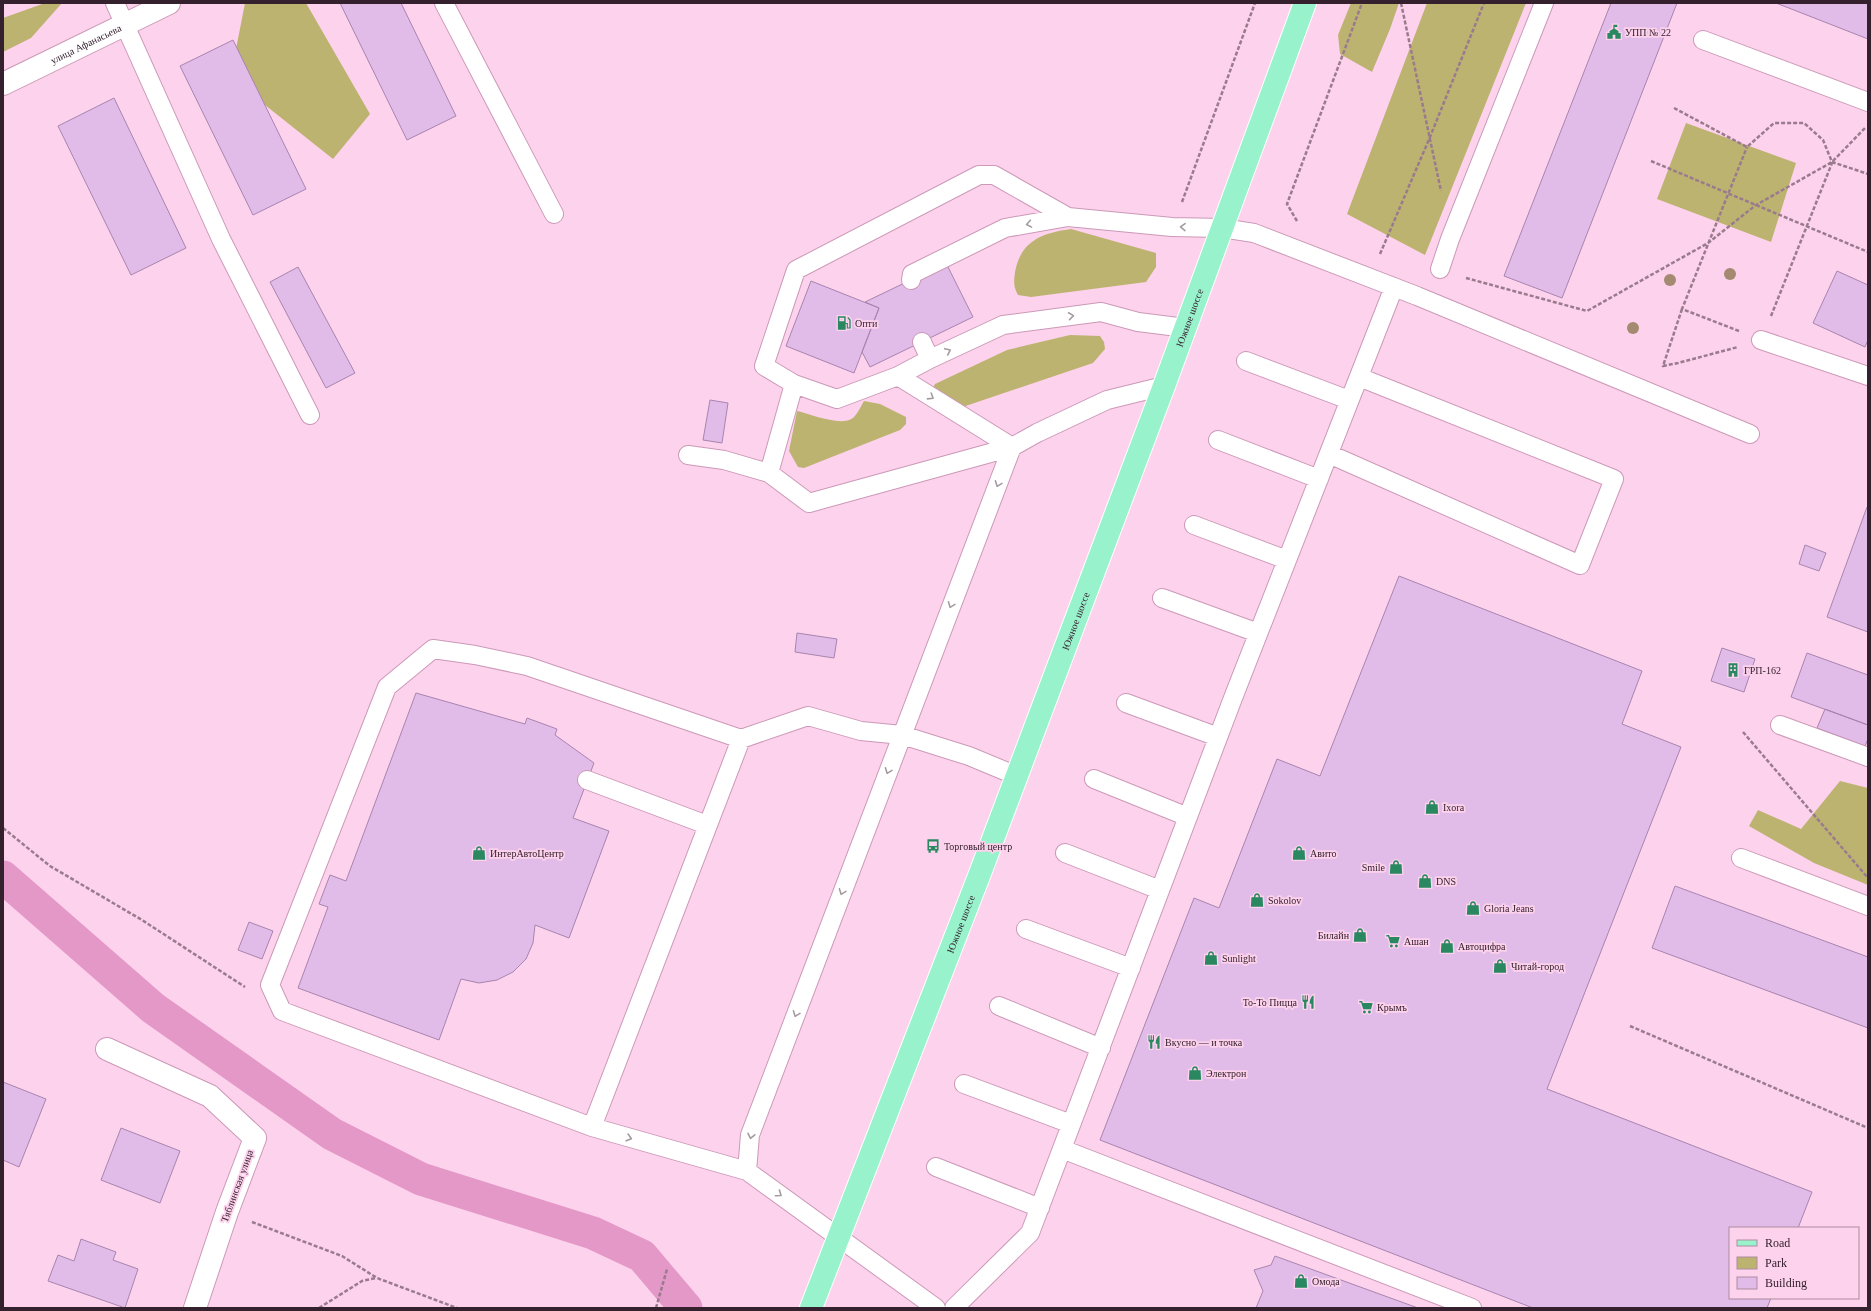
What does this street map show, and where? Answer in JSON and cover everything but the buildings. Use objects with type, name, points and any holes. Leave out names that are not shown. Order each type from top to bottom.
[{"type":"main road","name":"Южное шоссе","points":[[811,1308],[974,891],[1016,776],[1186,328],[1304,3]]},
{"type":"street","name":"улица Афанасьева","points":[[3,84],[169,3]]},
{"type":"street","name":"Тяблинская улица","points":[[107,1049],[210,1096],[255,1138],[227,1212],[195,1308]]},
{"type":"lane","points":[[115,3],[126,24],[221,240],[310,415]]},
{"type":"lane","points":[[444,3],[554,214]]},
{"type":"lane","points":[[1440,269],[1450,238],[1544,3]]},
{"type":"lane","points":[[1703,40],[1868,102]]},
{"type":"lane","points":[[1068,217],[994,175],[979,175],[796,270],[764,366],[794,384],[837,399],[898,376],[930,359],[1003,325],[1101,312],[1138,322],[1186,328]]},
{"type":"lane","points":[[911,280],[912,274],[1005,228],[1068,217],[1172,227],[1222,228],[1254,234],[1370,277],[1750,434]]},
{"type":"lane","points":[[954,1308],[1030,1233],[1218,737],[1394,287]]},
{"type":"lane","points":[[1761,340],[1868,376]]},
{"type":"lane","points":[[922,342],[930,359]]},
{"type":"lane","points":[[1246,361],[1350,400]]},
{"type":"lane","points":[[898,376],[1012,447]]},
{"type":"lane","points":[[1329,454],[1580,565],[1614,479],[1359,377]]},
{"type":"lane","points":[[769,473],[794,384]]},
{"type":"lane","points":[[688,455],[724,460],[769,473],[809,503],[1012,447],[1037,432],[1106,400],[1164,386]]},
{"type":"lane","points":[[1218,440],[1319,479]]},
{"type":"lane","points":[[747,1171],[750,1135],[1012,447]]},
{"type":"lane","points":[[1194,525],[1287,560]]},
{"type":"lane","points":[[1162,598],[1258,634]]},
{"type":"lane","points":[[936,1308],[747,1171],[592,1127],[282,1011],[270,985],[387,687],[433,649],[475,654],[527,666],[740,739],[808,716],[861,731],[902,734],[969,756],[1016,776]]},
{"type":"lane","points":[[1126,703],[1218,737]]},
{"type":"lane","points":[[1780,725],[1868,757]]},
{"type":"lane","points":[[592,1127],[740,739]]},
{"type":"lane","points":[[1094,779],[1188,817]]},
{"type":"lane","points":[[587,780],[707,825]]},
{"type":"lane","points":[[1065,853],[1160,890]]},
{"type":"lane","points":[[1741,858],[1868,906]]},
{"type":"lane","points":[[1026,929],[1131,968]]},
{"type":"lane","points":[[999,1006],[1101,1048]]},
{"type":"lane","points":[[964,1084],[1071,1124]]},
{"type":"lane","points":[[1062,1149],[1472,1308]]},
{"type":"lane","points":[[936,1167],[1040,1208]]},
{"type":"path","points":[[1172,227],[1255,3]]},
{"type":"path","points":[[1298,224],[1287,204],[1362,3]]},
{"type":"path","points":[[1401,3],[1441,192]]},
{"type":"path","points":[[1370,277],[1430,137],[1484,3]]},
{"type":"path","points":[[1674,108],[1747,147]]},
{"type":"path","points":[[1774,123],[1804,123],[1822,140],[1832,162],[1761,340],[1663,366],[1682,309],[1747,147],[1774,123]]},
{"type":"path","points":[[1466,278],[1587,311],[1708,243],[1756,205],[1832,162],[1868,125]]},
{"type":"path","points":[[1651,161],[1868,252]]},
{"type":"path","points":[[1832,162],[1868,174]]},
{"type":"path","points":[[1682,309],[1742,333]]},
{"type":"path","points":[[1743,732],[1868,878]]},
{"type":"path","points":[[3,828],[50,866],[142,920],[282,1011]]},
{"type":"path","points":[[1630,1026],[1868,1128]]},
{"type":"path","points":[[227,1212],[342,1256],[377,1278],[458,1308]]},
{"type":"path","points":[[656,1308],[667,1269]]},
{"type":"path","points":[[319,1308],[362,1281],[377,1278]]},
{"type":"green space","points":[[45,3],[62,3],[31,38],[3,52],[3,18]]},
{"type":"green space","points":[[245,3],[306,3],[370,114],[333,159],[265,105],[236,49]]},
{"type":"green space","points":[[1351,3],[1399,3],[1372,72],[1340,54],[1338,35]]},
{"type":"green space","points":[[1427,3],[1526,3],[1425,255],[1347,214]]},
{"type":"green space","points":[[1686,123],[1796,163],[1771,242],[1657,199]]},
{"type":"green space","points":[[1071,229],[1156,253],[1156,267],[1146,282],[1031,297],[1018,295],[1014,281],[1018,261],[1022,252],[1028,245],[1043,236]]},
{"type":"green space","points":[[1070,335],[1100,336],[1104,342],[1105,349],[1093,363],[945,413],[935,409],[930,403],[932,389],[935,384],[1007,350]]},
{"type":"green space","points":[[864,401],[880,404],[906,417],[906,424],[900,430],[804,468],[798,467],[789,451],[797,411],[835,421],[849,420],[854,417]]},
{"type":"green space","points":[[1840,781],[1868,788],[1868,885],[1814,863],[1749,826],[1758,810],[1801,829]]},
{"type":"waterway","points":[[3,877],[153,1008],[332,1134],[421,1179],[593,1233],[642,1256],[686,1308]]},
{"type":"place","name":"УПП № 22","points":[[1614,32]]},
{"type":"place","name":"Опти","points":[[844,323]]},
{"type":"place","name":"ГРП-162","points":[[1733,670]]},
{"type":"place","name":"Ixora","points":[[1432,807]]},
{"type":"place","name":"Торговый центр","points":[[933,846]]},
{"type":"place","name":"ИнтерАвтоЦентр","points":[[479,853]]},
{"type":"place","name":"Авито","points":[[1299,853]]},
{"type":"place","name":"Smile","points":[[1396,867]]},
{"type":"place","name":"DNS","points":[[1425,881]]},
{"type":"place","name":"Sokolov","points":[[1257,900]]},
{"type":"place","name":"Gloria Jeans","points":[[1473,908]]},
{"type":"place","name":"Билайн","points":[[1360,935]]},
{"type":"place","name":"Ашан","points":[[1393,941]]},
{"type":"place","name":"Автоцифра","points":[[1447,946]]},
{"type":"place","name":"Sunlight","points":[[1211,958]]},
{"type":"place","name":"Читай-город","points":[[1500,966]]},
{"type":"place","name":"То-То Пицца","points":[[1308,1002]]},
{"type":"place","name":"Крымъ","points":[[1366,1007]]},
{"type":"place","name":"Вкусно — и точка","points":[[1154,1042]]},
{"type":"place","name":"Электрон","points":[[1195,1073]]},
{"type":"place","name":"Омода","points":[[1301,1281]]}]
